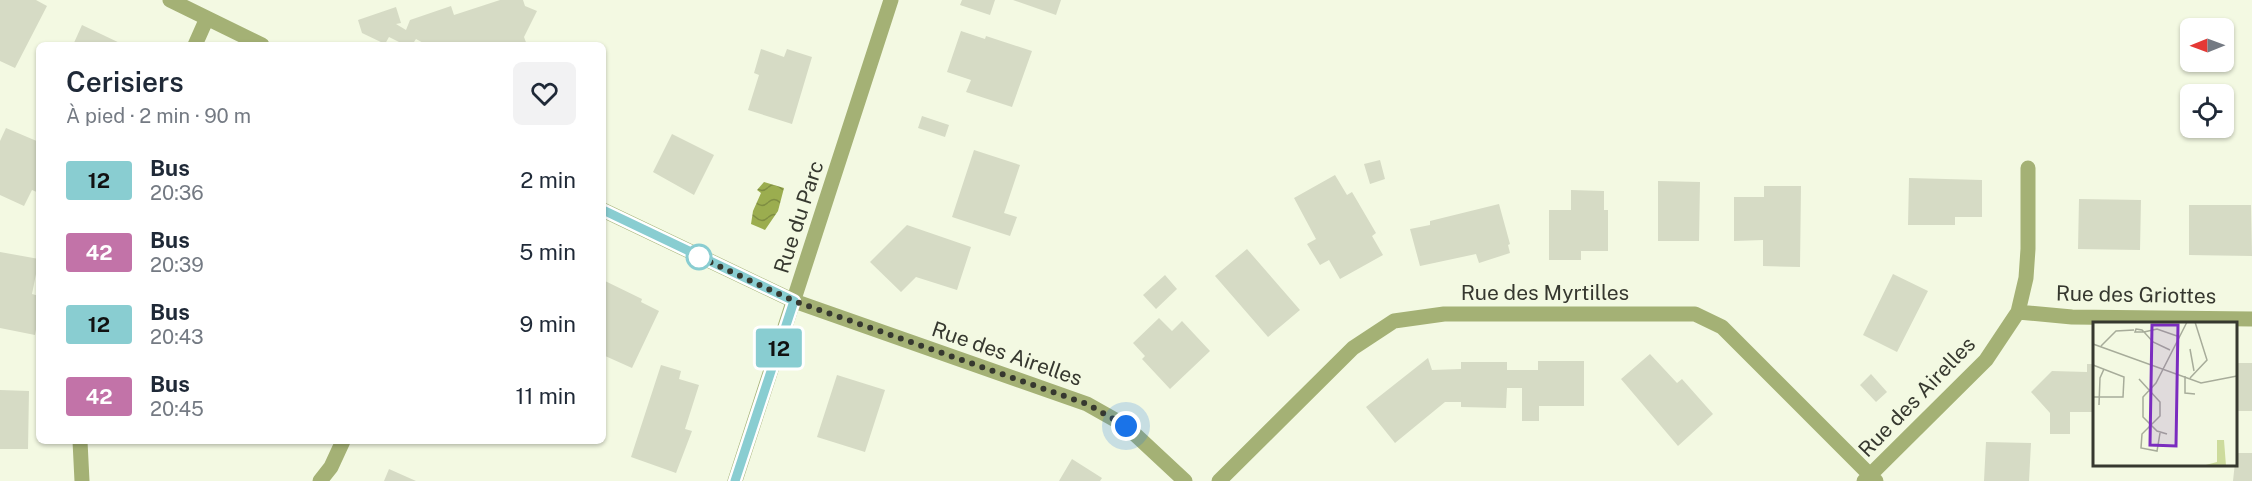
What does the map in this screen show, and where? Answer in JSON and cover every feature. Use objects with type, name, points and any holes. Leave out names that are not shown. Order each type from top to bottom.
[{"type":"street","points":[[170,0],[256,42]]},
{"type":"street","name":"Rue du Parc","points":[[735,481],[891,0]]},
{"type":"street","points":[[196,42],[207,18]]},
{"type":"street","name":"Rue des Airelles","points":[[1870,479],[1986,360],[2018,312],[2026,278],[2028,168]]},
{"type":"street","name":"Rue des Airelles","points":[[606,211],[794,301],[1087,404],[1126,426],[1185,481]]},
{"type":"street","name":"Rue des Griottes","points":[[2018,312],[2072,317],[2252,319]]},
{"type":"street","name":"Rue des Myrtilles","points":[[1219,481],[1353,348],[1394,321],[1444,314],[1695,314],[1722,327],[1870,479]]},
{"type":"street","points":[[80,444],[82,481]]},
{"type":"street","points":[[320,481],[331,467],[342,444]]},
{"type":"water","points":[[764,182],[784,188],[778,211],[765,230],[751,224],[753,211],[761,193],[757,190]]},
{"type":"building","points":[[0,0],[36,0],[47,6],[15,68],[0,61]]},
{"type":"building","points":[[500,0],[523,0],[525,6],[537,11],[524,37],[526,42],[422,42],[416,39],[414,42],[399,42],[389,37],[386,42],[381,42],[362,33],[358,20],[396,7],[401,23],[396,24],[406,30],[410,20],[451,6],[454,15]]},
{"type":"building","points":[[962,0],[995,0],[990,15],[960,5]]},
{"type":"building","points":[[1013,0],[1061,0],[1056,15]]},
{"type":"building","points":[[82,25],[118,42],[74,42]]},
{"type":"building","points":[[961,31],[985,39],[986,36],[1032,51],[1012,107],[966,92],[971,80],[947,72]]},
{"type":"building","points":[[761,49],[784,57],[787,49],[812,57],[792,124],[748,110],[759,75],[754,73]]},
{"type":"building","points":[[922,116],[949,125],[945,137],[918,128]]},
{"type":"building","points":[[6,128],[36,141],[36,192],[32,190],[24,206],[0,195],[0,141]]},
{"type":"building","points":[[672,134],[714,155],[694,195],[653,172]]},
{"type":"building","points":[[974,150],[1020,165],[1004,213],[1017,217],[1010,236],[952,217]]},
{"type":"building","points":[[1380,160],[1385,179],[1370,184],[1364,164]]},
{"type":"building","points":[[1335,175],[1347,195],[1352,192],[1376,233],[1372,236],[1383,255],[1340,279],[1329,260],[1320,265],[1307,244],[1316,239],[1294,198]]},
{"type":"building","points":[[1909,178],[1982,180],[1982,217],[1955,217],[1955,225],[1908,225]]},
{"type":"building","points":[[1658,181],[1700,182],[1699,241],[1658,241]]},
{"type":"building","points":[[1764,186],[1801,186],[1800,267],[1763,266],[1763,240],[1734,241],[1734,197],[1764,197]]},
{"type":"building","points":[[1571,190],[1604,191],[1604,210],[1608,210],[1608,251],[1581,251],[1581,260],[1549,260],[1549,210],[1571,210]]},
{"type":"building","points":[[2079,199],[2141,200],[2140,250],[2078,249]]},
{"type":"building","points":[[1499,204],[1510,244],[1508,245],[1510,253],[1479,263],[1476,254],[1420,266],[1410,229],[1430,225],[1430,221]]},
{"type":"building","points":[[2189,205],[2251,205],[2252,256],[2189,255]]},
{"type":"building","points":[[907,225],[971,247],[957,290],[916,277],[901,292],[870,262]]},
{"type":"building","points":[[1247,249],[1300,310],[1268,337],[1215,276]]},
{"type":"building","points":[[0,252],[36,258],[32,294],[36,295],[35,335],[0,328]]},
{"type":"building","points":[[1893,274],[1928,291],[1897,352],[1863,335]]},
{"type":"building","points":[[1165,275],[1177,289],[1156,309],[1143,295]]},
{"type":"building","points":[[606,281],[642,299],[641,302],[659,311],[632,368],[606,356]]},
{"type":"building","points":[[1159,318],[1172,331],[1182,321],[1210,351],[1170,389],[1142,359],[1145,356],[1133,343]]},
{"type":"building","points":[[1650,354],[1677,383],[1682,379],[1713,414],[1678,446],[1621,379]]},
{"type":"building","points":[[1428,358],[1432,370],[1461,369],[1461,362],[1507,362],[1507,370],[1538,370],[1538,361],[1584,361],[1584,406],[1539,406],[1539,421],[1522,421],[1522,388],[1507,388],[1506,408],[1461,407],[1461,402],[1445,402],[1395,443],[1366,407]]},
{"type":"building","points":[[2237,363],[2252,363],[2252,411],[2237,411]]},
{"type":"building","points":[[2087,364],[2093,364],[2093,412],[2070,412],[2070,434],[2050,434],[2050,413],[2031,392],[2052,371],[2087,372]]},
{"type":"building","points":[[661,365],[681,371],[679,379],[699,385],[685,429],[692,431],[676,473],[631,457]]},
{"type":"building","points":[[1871,374],[1887,392],[1876,402],[1860,385]]},
{"type":"building","points":[[837,375],[885,390],[865,452],[817,437]]},
{"type":"building","points":[[0,390],[29,391],[28,449],[0,449]]},
{"type":"building","points":[[1986,442],[2031,443],[2029,481],[1984,481]]},
{"type":"building","points":[[2237,453],[2252,453],[2252,481],[2233,481],[2235,466],[2237,466]]},
{"type":"building","points":[[1072,459],[1102,478],[1100,481],[1059,481]]},
{"type":"building","points":[[389,469],[416,481],[384,481]]},
{"type":"bus line","name":"12","points":[[606,211],[794,301],[735,481]]},
{"type":"route","points":[[699,257],[695,255],[794,301],[1087,404],[1126,426]]}]
